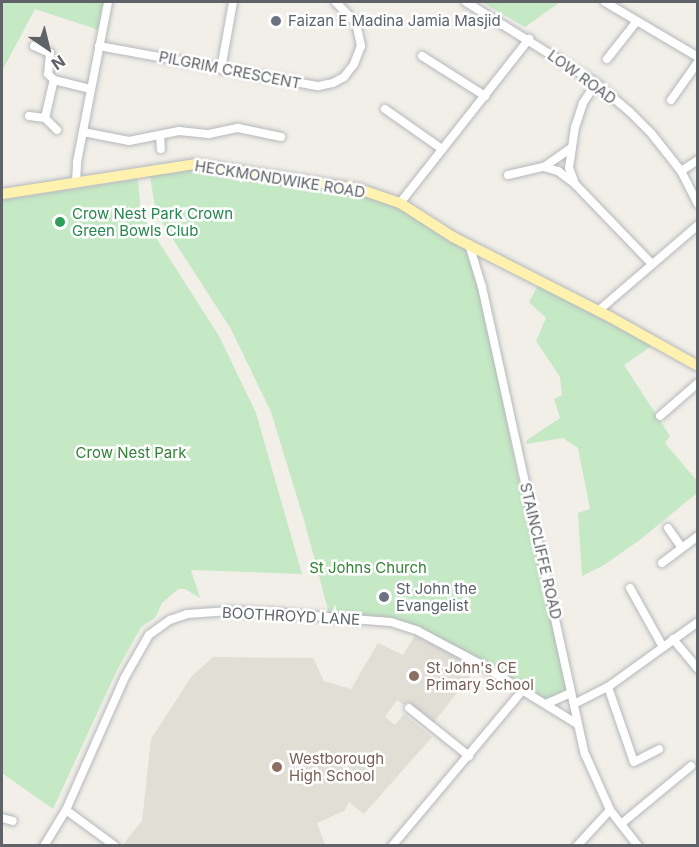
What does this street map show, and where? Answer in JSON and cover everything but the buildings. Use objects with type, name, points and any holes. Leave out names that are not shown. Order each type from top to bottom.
[{"type":"main road","name":"HECKMONDWIKE ROAD","points":[[2,194],[195,164],[359,189],[400,203],[469,244],[698,366]]},
{"type":"street","points":[[76,183],[83,132],[108,2]]},
{"type":"street","name":"PILGRIM CRESCENT","points":[[99,46],[318,86],[339,80],[354,64],[361,46],[357,23],[336,2]]},
{"type":"street","name":"LOW ROAD","points":[[466,2],[529,39],[596,83],[651,133],[681,171],[698,204]]},
{"type":"street","points":[[605,2],[698,57]]},
{"type":"street","points":[[221,69],[229,3]]},
{"type":"street","points":[[607,59],[637,21]]},
{"type":"street","points":[[400,203],[529,39]]},
{"type":"street","points":[[34,46],[50,53],[48,74],[54,80],[91,89]]},
{"type":"street","points":[[422,56],[485,96]]},
{"type":"street","points":[[671,100],[698,62]]},
{"type":"street","points":[[45,118],[54,80]]},
{"type":"street","points":[[575,184],[569,168],[570,149],[583,103],[596,83]]},
{"type":"street","points":[[385,109],[442,149]]},
{"type":"street","points":[[29,116],[45,118],[57,130]]},
{"type":"street","points":[[83,132],[129,141],[179,130],[209,134],[238,128],[281,137]]},
{"type":"street","points":[[160,136],[160,149]]},
{"type":"street","points":[[508,175],[544,167],[570,149]]},
{"type":"street","points":[[681,171],[698,160]]},
{"type":"street","points":[[544,167],[558,171],[575,184],[651,263]]},
{"type":"street","points":[[598,311],[651,263],[698,225]]},
{"type":"street","name":"STAINCLIFFE ROAD","points":[[469,244],[482,287],[585,754],[610,810],[638,846]]},
{"type":"street","points":[[660,416],[698,383]]},
{"type":"street","points":[[668,528],[682,548]]},
{"type":"street","points":[[662,563],[698,536]]},
{"type":"street","points":[[630,588],[663,647]]},
{"type":"street","name":"BOOTHROYD LANE","points":[[44,846],[66,810],[124,677],[149,635],[170,620],[187,614],[226,611],[264,612],[391,621],[418,631],[523,690],[577,724]]},
{"type":"street","points":[[574,704],[608,687],[698,622]]},
{"type":"street","points":[[674,639],[698,669]]},
{"type":"street","points":[[608,687],[634,762],[658,749]]},
{"type":"street","points":[[392,846],[523,690]]},
{"type":"street","points":[[546,704],[571,693]]},
{"type":"street","points":[[409,708],[469,756]]},
{"type":"street","points":[[621,824],[691,766]]},
{"type":"street","points":[[66,810],[116,846]]},
{"type":"street","points":[[577,846],[610,810]]},
{"type":"street","points":[[2,819],[13,821]]},
{"type":"shaded area","name":"Westborough High School","points":[[418,631],[480,664],[433,723],[407,702],[404,705],[397,700],[385,717],[395,725],[404,714],[432,737],[364,814],[349,802],[344,811],[317,823],[325,845],[127,846],[124,843],[142,821],[151,739],[191,677],[213,657],[313,658],[324,681],[351,689],[378,643],[403,655]]},
{"type":"green space","points":[[2,2],[108,2],[102,31],[35,9],[2,71]]},
{"type":"green space","points":[[482,2],[560,2],[525,27]]},
{"type":"green space","name":"St Johns Church","points":[[195,164],[294,178],[400,203],[469,244],[482,287],[516,469],[571,693],[546,704],[483,666],[391,622],[330,617],[304,520],[271,412],[231,329],[156,213],[150,176]]},
{"type":"green space","name":"Crow Nest Park","points":[[138,179],[141,214],[219,336],[256,413],[302,574],[191,570],[200,598],[185,589],[178,589],[162,603],[155,618],[141,627],[117,670],[53,809],[2,773],[2,200]]},
{"type":"green space","points":[[540,282],[656,343],[624,365],[670,436],[665,443],[697,481],[697,493],[641,539],[604,565],[582,576],[578,513],[590,509],[578,448],[563,438],[526,444],[527,440],[560,418],[554,399],[562,395],[560,377],[536,341],[546,318],[529,302]]},
{"type":"place","name":"Faizan E Madina Jamia Masjid","points":[[276,21]]},
{"type":"place","name":"Crow Nest Park Crown Green Bowls Club","points":[[60,222]]},
{"type":"place","name":"St John the Evangelist","points":[[384,597]]},
{"type":"place","name":"St John's CE Primary School","points":[[414,676]]},
{"type":"place","name":"Westborough High School","points":[[277,767]]}]
